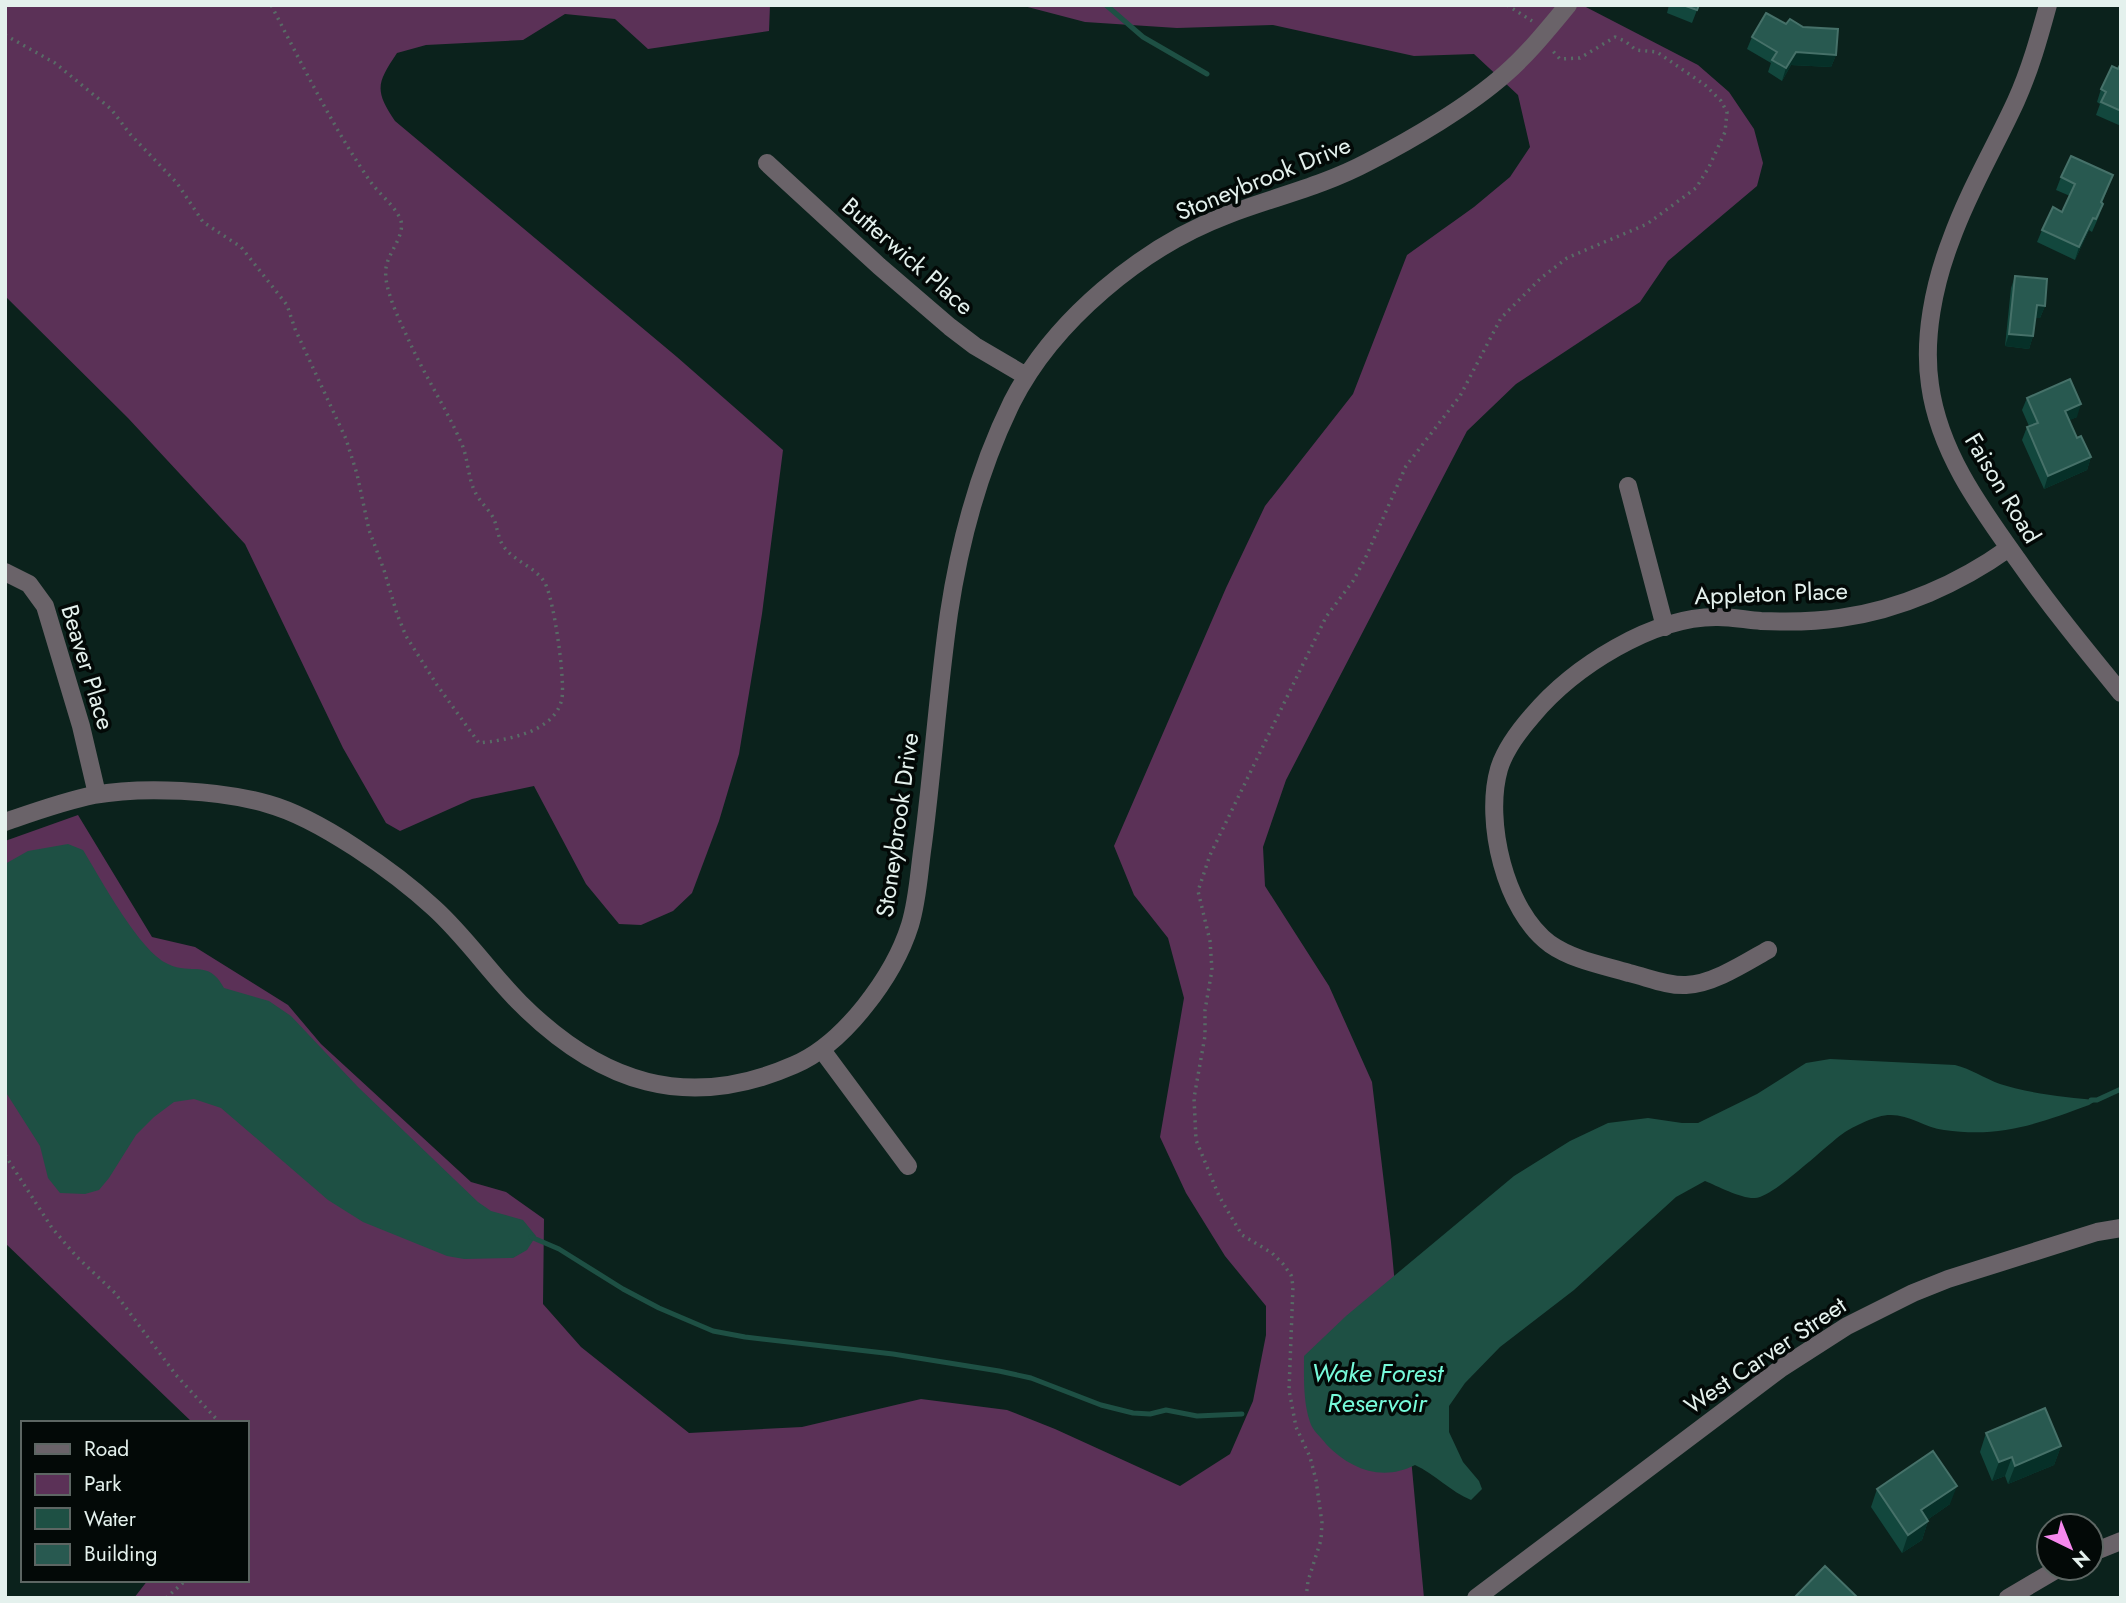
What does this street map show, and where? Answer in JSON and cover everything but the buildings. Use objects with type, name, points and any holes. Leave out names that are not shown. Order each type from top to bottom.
[{"type":"street","name":"Stoneybrook Drive","points":[[5,822],[97,794],[159,792],[228,796],[266,803],[299,815],[326,830],[431,905],[518,1000],[560,1040],[599,1064],[633,1078],[672,1087],[698,1089],[721,1087],[799,1064],[822,1049],[850,1023],[876,990],[900,950],[910,924],[932,770],[948,621],[961,545],[975,490],[997,433],[1026,376],[1045,348],[1069,322],[1122,276],[1170,242],[1228,214],[1341,175],[1387,152],[1483,92],[1520,61],[1568,5]]},
{"type":"street","name":"Faison Road","points":[[2048,5],[2031,64],[1947,248],[1933,302],[1930,383],[1938,422],[1965,481],[2009,548],[2121,693]]},
{"type":"street","name":"Butterwick Place","points":[[767,163],[950,327],[975,346],[1026,376]]},
{"type":"street","points":[[1628,486],[1665,626]]},
{"type":"street","name":"Appleton Place","points":[[1768,950],[1702,981],[1686,985],[1662,982],[1562,952],[1535,930],[1519,908],[1509,886],[1496,832],[1494,809],[1499,768],[1511,744],[1533,714],[1574,676],[1629,642],[1665,626],[1700,617],[1786,622],[1863,614],[1942,587],[1969,574],[2009,548]]},
{"type":"street","name":"Beaver Place","points":[[5,572],[29,584],[45,607],[81,726],[97,794]]},
{"type":"street","points":[[822,1049],[908,1167]]},
{"type":"street","name":"West Carver Street","points":[[1476,1598],[1780,1369],[1847,1326],[1948,1279],[2085,1235],[2121,1228]]},
{"type":"street","points":[[2008,1598],[2035,1582]]},
{"type":"path","points":[[5,35],[55,63],[111,109],[130,134],[177,183],[203,222],[241,247],[287,305],[295,329],[346,439],[369,530],[406,636],[479,743],[507,739],[541,725],[555,715],[562,698],[559,644],[545,584],[537,574],[509,553],[501,542],[492,516],[478,498],[471,481],[463,447],[411,345],[393,301],[386,268],[402,222],[370,181],[341,134],[271,5]]},
{"type":"path","points":[[1306,1598],[1308,1581],[1321,1540],[1322,1523],[1316,1480],[1310,1457],[1296,1427],[1289,1390],[1293,1286],[1283,1264],[1272,1253],[1242,1235],[1219,1195],[1196,1140],[1194,1097],[1205,1036],[1205,1010],[1212,970],[1210,941],[1198,891],[1210,855],[1326,617],[1353,581],[1365,559],[1406,466],[1460,396],[1501,318],[1541,278],[1567,258],[1647,224],[1696,188],[1725,132],[1727,112],[1721,101],[1705,85],[1657,52],[1636,50],[1615,37],[1580,58],[1560,59],[1532,21],[1507,5]]},
{"type":"path","points":[[5,1155],[52,1228],[77,1257],[115,1293],[176,1375],[218,1421]]},
{"type":"path","points":[[166,1598],[184,1582]]},
{"type":"green space","points":[[5,5],[770,5],[769,31],[648,49],[615,19],[565,14],[523,40],[426,45],[397,53],[385,72],[381,87],[384,102],[395,121],[677,357],[783,450],[762,614],[739,754],[719,821],[692,893],[673,911],[641,925],[619,924],[586,884],[534,786],[472,799],[400,831],[386,823],[343,748],[245,544],[128,418],[5,296]]},
{"type":"green space","points":[[1020,5],[1582,5],[1698,65],[1729,92],[1754,129],[1763,163],[1757,186],[1668,261],[1640,302],[1516,384],[1467,431],[1286,780],[1263,847],[1265,886],[1329,986],[1372,1082],[1391,1242],[1424,1598],[134,1598],[146,1582],[248,1582],[248,1421],[191,1421],[5,1243],[5,841],[78,815],[152,937],[195,947],[288,1005],[321,1044],[471,1182],[506,1192],[544,1219],[543,1304],[581,1347],[689,1433],[802,1427],[921,1399],[1007,1410],[1180,1486],[1230,1454],[1253,1401],[1266,1335],[1266,1306],[1225,1256],[1186,1193],[1160,1137],[1184,998],[1168,938],[1134,895],[1114,846],[1226,588],[1265,506],[1353,394],[1407,255],[1474,207],[1510,177],[1530,147],[1518,95],[1474,54],[1414,56],[1273,25],[1177,28],[1085,22]]},
{"type":"water","points":[[68,844],[83,850],[121,913],[157,957],[177,967],[206,970],[218,979],[224,988],[269,1001],[291,1016],[358,1087],[478,1202],[491,1211],[523,1220],[536,1236],[527,1250],[513,1258],[464,1259],[447,1256],[363,1222],[328,1200],[221,1108],[194,1099],[174,1102],[154,1117],[136,1135],[99,1190],[85,1194],[60,1193],[48,1178],[40,1146],[5,1091],[5,864],[28,851]]},
{"type":"water","name":"Wake Forest Reservoir","points":[[1830,1059],[1955,1065],[2011,1087],[2048,1095],[2097,1100],[2035,1123],[2001,1131],[1944,1130],[1896,1115],[1878,1117],[1845,1132],[1787,1180],[1764,1195],[1755,1198],[1743,1196],[1705,1181],[1676,1197],[1574,1290],[1500,1347],[1465,1383],[1449,1406],[1449,1432],[1463,1462],[1479,1481],[1482,1489],[1471,1500],[1415,1465],[1391,1472],[1356,1466],[1335,1453],[1315,1431],[1306,1406],[1304,1356],[1346,1316],[1514,1176],[1570,1141],[1608,1123],[1648,1118],[1698,1123],[1757,1094],[1806,1063]]},
{"type":"waterway","points":[[1106,5],[1143,37],[1207,74]]},
{"type":"waterway","points":[[2091,1100],[2121,1089]]},
{"type":"waterway","points":[[531,1237],[559,1249],[659,1308],[713,1331],[893,1354],[999,1371],[1031,1378],[1101,1405],[1133,1413],[1150,1414],[1166,1410],[1197,1416],[1242,1414]]}]
